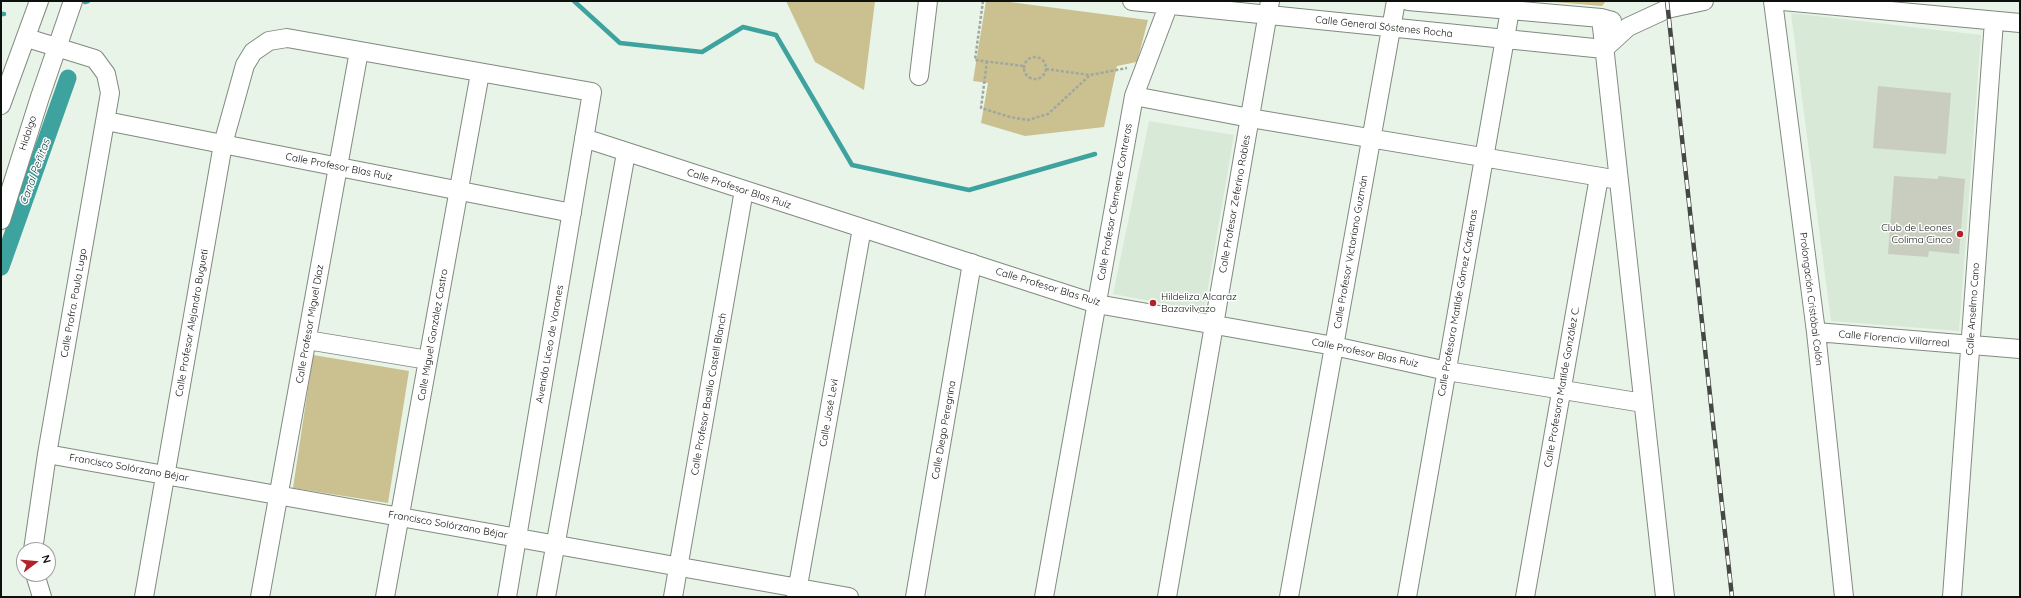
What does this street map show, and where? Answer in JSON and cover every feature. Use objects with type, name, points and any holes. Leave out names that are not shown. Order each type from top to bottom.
[{"type":"street","points":[[1,106],[4,86],[27,38],[39,1]]},
{"type":"street","name":"Hidalgo","points":[[1,220],[57,47],[74,1]]},
{"type":"street","points":[[919,76],[928,1]]},
{"type":"street","name":"Calle General Sóstenes Rocha","points":[[1132,1],[1269,8],[1391,27],[1604,49]]},
{"type":"street","name":"Calle Profesor Victoriano Guzmán","points":[[1289,597],[1396,1]]},
{"type":"street","points":[[1408,1],[1601,18],[1628,26]]},
{"type":"street","points":[[1604,49],[1628,26],[1667,9],[1704,1]]},
{"type":"street","name":"Prolongación Cristóbal Colón","points":[[1773,1],[1816,332],[1844,597]]},
{"type":"street","points":[[1792,2],[2020,23]]},
{"type":"street","name":"Calle Profesor Clemente Contreras","points":[[1044,597],[1134,96],[1169,3]]},
{"type":"street","name":"Calle Profesor Zeferino Robles","points":[[1167,597],[1269,8]]},
{"type":"street","name":"Calle Profesora Matilde Gómez Cárdenas","points":[[1407,597],[1510,10]]},
{"type":"street","points":[[1601,18],[1665,597]]},
{"type":"street","name":"Calle Anselmo Cano","points":[[1952,597],[1994,21]]},
{"type":"street","points":[[27,38],[57,47]]},
{"type":"street","name":"Calle Profesor Alejandro Bugueti","points":[[144,597],[223,144],[245,65],[253,52],[269,41],[287,38],[359,52]]},
{"type":"street","name":"Calle Profra. Paula Lugo","points":[[34,542],[110,93],[106,74],[94,59],[57,47]]},
{"type":"street","points":[[359,52],[480,73]]},
{"type":"street","name":"Calle Profesor Miguel Díaz","points":[[260,597],[359,52]]},
{"type":"street","name":"Avenida Liceo de Varones","points":[[480,73],[592,92],[507,597]]},
{"type":"street","name":"Calle Miguel González Castro","points":[[385,597],[480,73]]},
{"type":"street","points":[[1134,96],[1371,139],[1619,180]]},
{"type":"street","name":"Calle Profesor Blas Ruíz","points":[[106,121],[572,212]]},
{"type":"street","name":"Calle Profesor Blas Ruíz","points":[[584,138],[1097,304],[1334,346],[1446,370],[1643,403]]},
{"type":"street","points":[[546,597],[626,152]]},
{"type":"street","name":"Calle Profesora Matilde González C.","points":[[1525,597],[1598,177]]},
{"type":"street","name":"Calle Profesor Basilio Castell Blanch","points":[[673,597],[744,190]]},
{"type":"street","name":"Calle José Levi","points":[[797,592],[862,228]]},
{"type":"street","name":"Calle Diego Peregrina","points":[[915,597],[972,264]]},
{"type":"street","name":"Calle Florencio Villarreal","points":[[1816,332],[2020,350]]},
{"type":"street","points":[[307,340],[428,360]]},
{"type":"street","name":"Francisco Solórzano Béjar","points":[[48,454],[556,544],[679,567],[797,592],[849,597]]},
{"type":"street","points":[[1653,597],[1660,558]]},
{"type":"street","points":[[37,582],[42,597]]},
{"type":"path","points":[[983,1],[975,60],[1024,66]]},
{"type":"path","points":[[1034,57],[1044,62],[1046,69],[1043,75],[1033,79],[1025,73],[1024,66],[1027,60],[1034,57]]},
{"type":"path","points":[[987,61],[981,108],[1010,118],[1028,120],[1048,114],[1090,75]]},
{"type":"path","points":[[1046,69],[1090,75],[1133,66]]},
{"type":"shaded area","points":[[786,1],[875,1],[864,90],[815,62]]},
{"type":"shaded area","points":[[986,1],[1002,1],[1148,20],[1137,62],[1117,66],[1104,127],[1025,136],[981,123],[988,83],[973,81]]},
{"type":"shaded area","points":[[1542,1],[1606,1],[1602,6]]},
{"type":"shaded area","points":[[1791,13],[1981,35],[1959,331],[1831,321]]},
{"type":"shaded area","points":[[1149,121],[1234,135],[1204,311],[1113,294]]},
{"type":"shaded area","points":[[313,355],[409,371],[388,503],[293,488]]},
{"type":"building","points":[[1878,86],[1951,93],[1946,154],[1873,148]]},
{"type":"building","points":[[1894,176],[1938,179],[1938,176],[1965,179],[1959,254],[1929,251],[1928,257],[1888,254]]},
{"type":"waterway","points":[[574,1],[620,43],[702,52],[743,27],[776,35],[852,165],[969,190],[1095,154]]},
{"type":"waterway","name":"Canal Peñitas","points":[[1,267],[68,78]]},
{"type":"railway","points":[[1667,1],[1732,597]]},
{"type":"place","name":"Club de Leones Colima Cinco","points":[[1960,234]]},
{"type":"place","name":"Hildeliza Alcaraz Bazavilvazo","points":[[1153,303]]}]
